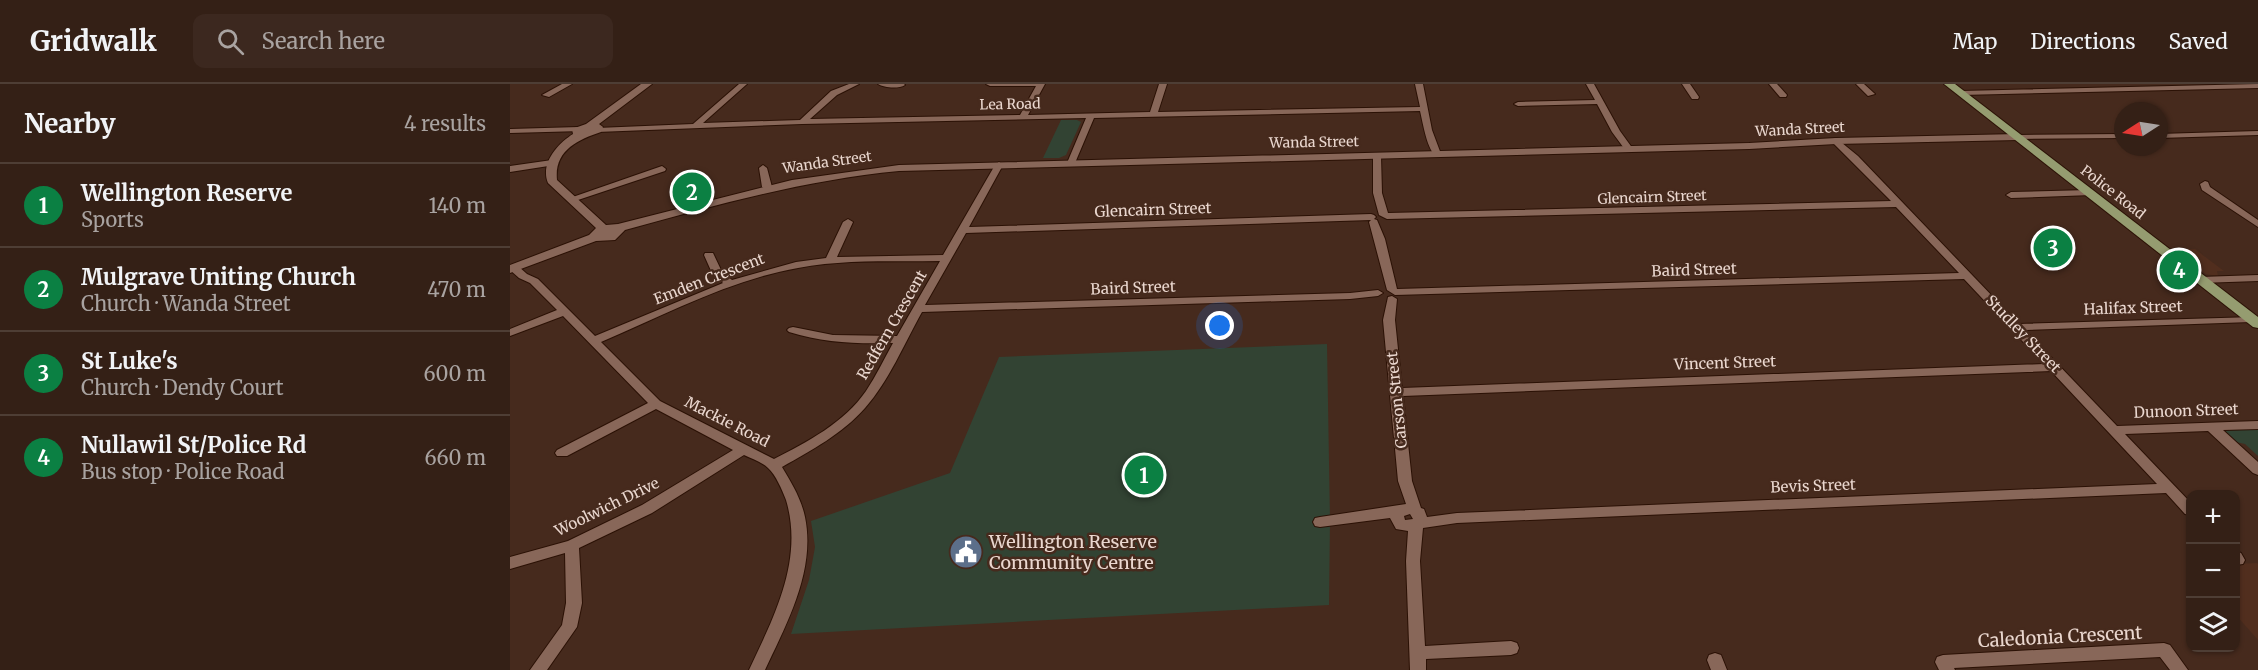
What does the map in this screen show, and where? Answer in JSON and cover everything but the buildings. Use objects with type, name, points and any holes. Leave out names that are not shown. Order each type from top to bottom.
[{"type":"main road","name":"Police Road","points":[[1949,84],[2255,322]]},
{"type":"street","points":[[546,95],[567,84]]},
{"type":"street","points":[[516,267],[600,233],[572,199],[552,181],[550,172],[552,163],[559,153],[647,84]]},
{"type":"street","points":[[696,125],[743,84]]},
{"type":"street","points":[[802,122],[834,93],[855,84]]},
{"type":"street","points":[[882,84],[901,85]]},
{"type":"street","points":[[990,84],[1041,84],[1023,117]]},
{"type":"street","points":[[1153,114],[1163,84]]},
{"type":"street","points":[[1419,84],[1433,154]]},
{"type":"street","points":[[1590,84],[1625,149]]},
{"type":"street","points":[[1686,84],[1695,97]]},
{"type":"street","points":[[1773,84],[1783,95]]},
{"type":"street","points":[[1860,84],[1871,94]]},
{"type":"street","points":[[1960,93],[2258,86]]},
{"type":"street","points":[[1518,104],[1599,102]]},
{"type":"street","name":"Lea Road","points":[[510,131],[802,122],[1423,109]]},
{"type":"street","points":[[1071,163],[1092,116]]},
{"type":"street","points":[[2168,136],[2258,133]]},
{"type":"street","points":[[2022,140],[2114,136]]},
{"type":"street","name":"Wanda Street","points":[[600,233],[611,237],[618,233],[619,228],[767,187],[870,170],[1839,141],[2022,140]]},
{"type":"street","name":"Studley Street","points":[[1839,141],[2186,506]]},
{"type":"street","points":[[1373,156],[1379,219]]},
{"type":"street","points":[[510,169],[552,163]]},
{"type":"street","name":"Redfern Crescent","points":[[774,465],[822,439],[855,414],[870,394],[999,165]]},
{"type":"street","points":[[763,168],[767,187]]},
{"type":"street","points":[[572,199],[662,169]]},
{"type":"street","points":[[2205,184],[2205,188],[2258,224]]},
{"type":"street","points":[[2012,195],[2089,193]]},
{"type":"street","name":"Glencairn Street","points":[[962,230],[1898,204]]},
{"type":"street","name":"Carson Street","points":[[1379,219],[1413,561],[1418,662]]},
{"type":"street","points":[[830,260],[848,222]]},
{"type":"street","points":[[709,255],[717,273],[730,284]]},
{"type":"street","name":"Emden Crescent","points":[[594,341],[730,284],[773,271],[830,260],[947,258]]},
{"type":"street","name":"Mackie Road","points":[[516,267],[524,276],[534,281],[562,312],[656,404],[774,465],[787,482],[800,523],[800,552],[796,579],[782,617],[757,670]]},
{"type":"street","name":"Baird Street","points":[[918,309],[1968,276]]},
{"type":"street","points":[[2200,279],[2258,278]]},
{"type":"street","points":[[510,333],[562,312]]},
{"type":"street","name":"Halifax Street","points":[[2016,327],[2255,322]]},
{"type":"street","points":[[793,330],[835,340],[901,339]]},
{"type":"street","name":"Vincent Street","points":[[1396,392],[2054,367]]},
{"type":"street","points":[[562,453],[656,404]]},
{"type":"street","name":"Dunoon Street","points":[[2115,430],[2258,425]]},
{"type":"street","points":[[2210,426],[2258,470]]},
{"type":"street","name":"Woolwich Drive","points":[[510,563],[572,545],[648,509],[744,449]]},
{"type":"street","name":"Bevis Street","points":[[1320,522],[2169,488]]},
{"type":"street","points":[[538,670],[569,627],[574,603],[572,545]]},
{"type":"street","points":[[1418,662],[1511,648]]},
{"type":"street","name":"Caledonia Crescent","points":[[1947,670],[1943,662],[2164,650],[2180,670]]},
{"type":"shaded area","points":[[2195,249],[2224,271],[2217,271],[2218,276],[2206,274],[2171,250]]},
{"type":"shaded area","points":[[2240,564],[2258,564],[2258,640],[2240,620]]},
{"type":"green space","points":[[1061,120],[1081,122],[1066,155],[1059,158],[1043,158]]},
{"type":"green space","points":[[1327,344],[1329,605],[791,634],[809,580],[815,547],[811,521],[950,473],[999,357]]},
{"type":"green space","points":[[2258,429],[2258,456],[2245,444],[2231,441],[2225,435],[2229,430]]},
{"type":"place","name":"Mulgrave Uniting Church","points":[[692,192]]},
{"type":"place","name":"St Luke's","points":[[2053,248]]},
{"type":"place","name":"Nullawil St/Police Rd","points":[[2179,270]]},
{"type":"place","name":"Wellington Reserve","points":[[1144,475]]},
{"type":"place","name":"Wellington Reserve Community Centre","points":[[966,552]]}]
